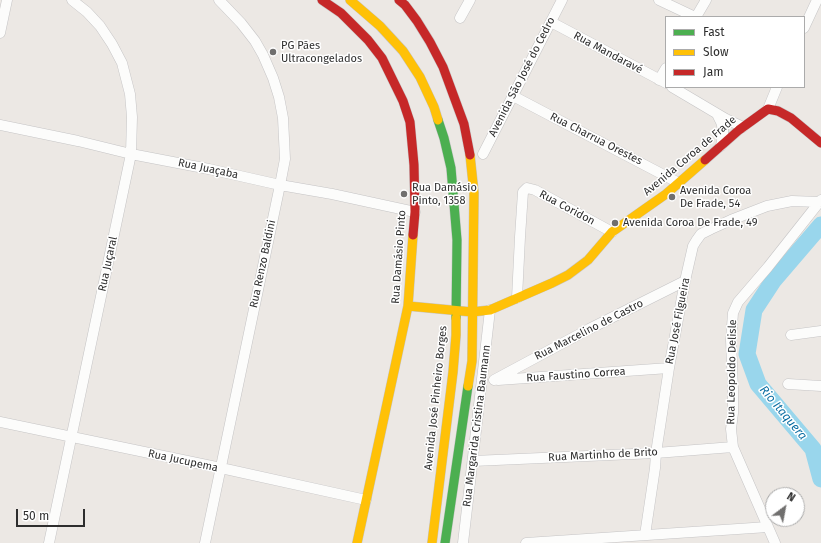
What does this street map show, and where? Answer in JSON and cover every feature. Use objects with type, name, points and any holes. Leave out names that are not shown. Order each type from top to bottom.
[{"type":"main road","name":"Rua Damásio Pinto","points":[[322,0],[340,12],[368,40],[382,58],[403,100],[410,122],[414,165],[415,212],[408,306],[357,543]]},
{"type":"main road","name":"Avenida José Pinheiro Borges","points":[[350,0],[380,26],[403,51],[420,77],[434,107],[444,138],[451,168],[457,240],[456,335],[453,372],[432,543]]},
{"type":"main road","points":[[403,2],[430,42],[443,67],[464,124],[472,167],[474,193],[472,361],[445,543]]},
{"type":"main road","name":"Avenida Coroa de Frade","points":[[408,306],[472,312],[490,310],[568,275],[588,260],[612,232],[666,194],[720,146],[768,109]]},
{"type":"main road","points":[[768,109],[778,111],[791,118],[821,143]]},
{"type":"street","points":[[0,33],[7,0]]},
{"type":"street","name":"Rua Juçaral","points":[[49,543],[131,154],[132,117],[130,94],[122,63],[100,26],[87,12],[72,0]]},
{"type":"street","name":"Rua Renzo Baldini","points":[[205,543],[285,159],[283,118],[279,97],[263,55],[241,22],[218,0]]},
{"type":"street","points":[[460,18],[470,0]]},
{"type":"street","name":"Avenida São José do Cedro","points":[[482,154],[562,0]]},
{"type":"street","points":[[659,0],[694,16]]},
{"type":"street","points":[[697,16],[706,0]]},
{"type":"street","points":[[805,26],[817,0]]},
{"type":"street","name":"Rua Mandaravé","points":[[551,22],[663,82]]},
{"type":"street","points":[[674,88],[717,114],[743,127]]},
{"type":"street","points":[[768,109],[777,88]]},
{"type":"street","name":"Rua Charrua Orestes","points":[[513,96],[679,183]]},
{"type":"street","points":[[717,114],[723,129],[720,146]]},
{"type":"street","name":"Rua Juaçaba","points":[[0,125],[78,141],[131,154],[415,212]]},
{"type":"street","name":"Rua Coridon","points":[[518,298],[523,192],[527,188],[535,190],[612,232]]},
{"type":"street","name":"Rua José Filgueira","points":[[645,535],[669,368],[685,281],[693,246],[697,238],[701,234],[731,220],[774,204],[792,201],[820,201]]},
{"type":"street","name":"Rua Leopoldo Delisle","points":[[765,520],[733,447],[731,429],[733,390],[733,313],[738,302],[768,267],[820,201]]},
{"type":"street","name":"Rua Marcelino de Castro","points":[[494,380],[589,329],[685,281]]},
{"type":"street","name":"Rua Margarida Cristina Baumann","points":[[463,543],[490,310]]},
{"type":"street","points":[[791,335],[821,331]]},
{"type":"street","name":"Rua Faustino Correa","points":[[482,380],[669,368]]},
{"type":"street","points":[[788,384],[821,386]]},
{"type":"street","name":"Rua Jucupema","points":[[0,422],[366,500]]},
{"type":"street","name":"Rua Martinho de Brito","points":[[473,462],[656,453],[733,447]]},
{"type":"street","points":[[526,543],[768,527]]},
{"type":"street","name":"Rua Leopoldo Delisle","points":[[768,527],[775,543]]},
{"type":"waterway","name":"Rio Itaquera","points":[[821,225],[773,281],[754,310],[747,354],[758,384],[813,449],[821,479]]},
{"type":"traffic: fast","points":[[438,120],[451,168],[457,240],[456,318]]},
{"type":"traffic: fast","points":[[445,543],[468,386]]},
{"type":"traffic: slow","points":[[350,0],[380,26],[403,51],[420,77],[434,107],[438,120]]},
{"type":"traffic: slow","points":[[468,386],[472,361],[474,193],[470,155]]},
{"type":"traffic: slow","points":[[408,306],[472,312],[490,310],[552,283],[568,275],[588,260],[612,232],[666,194],[705,160]]},
{"type":"traffic: slow","points":[[357,543],[408,306],[413,235]]},
{"type":"traffic: slow","points":[[432,543],[453,372],[456,318]]},
{"type":"traffic: jam","points":[[322,0],[341,13],[368,40],[382,58],[403,101],[410,122],[414,165],[415,212],[413,235]]},
{"type":"traffic: jam","points":[[399,0],[405,5],[417,21],[443,67],[464,124],[470,155]]},
{"type":"traffic: jam","points":[[705,160],[739,130],[768,109],[778,111],[791,118],[821,143]]},
{"type":"place","name":"PG Pães Ultracongelados","points":[[273,52]]},
{"type":"place","name":"Rua Damásio Pinto, 1358","points":[[404,194]]},
{"type":"place","name":"Avenida Coroa De Frade, 54","points":[[672,197]]},
{"type":"place","name":"Avenida Coroa De Frade, 49","points":[[615,223]]}]
